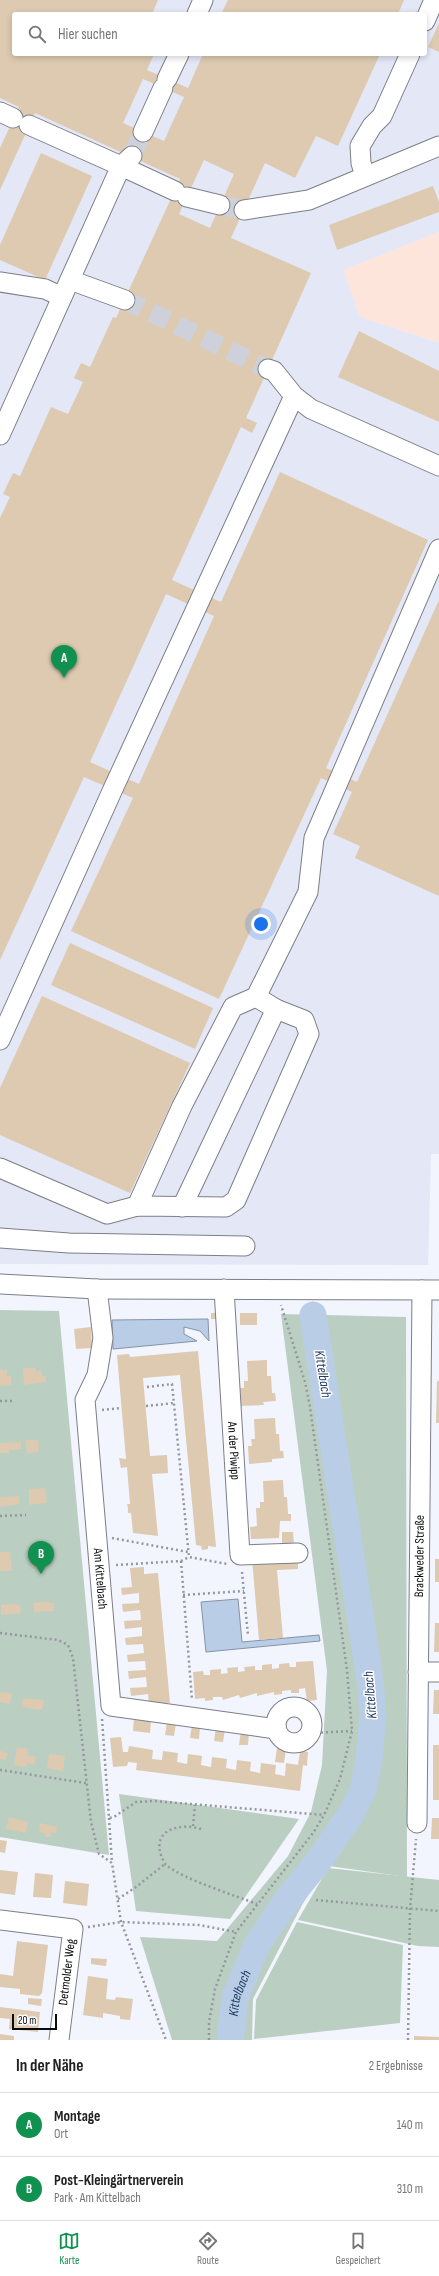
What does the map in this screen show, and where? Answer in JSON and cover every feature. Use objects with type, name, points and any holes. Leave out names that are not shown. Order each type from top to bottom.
[{"type":"street","points":[[198,12],[203,0]]},
{"type":"street","points":[[427,16],[434,0]]},
{"type":"street","points":[[143,132],[177,56]]},
{"type":"street","points":[[365,176],[361,163],[360,146],[372,126],[382,116],[409,56]]},
{"type":"street","points":[[14,119],[126,161],[181,194],[220,205]]},
{"type":"street","points":[[244,210],[309,200],[439,146]]},
{"type":"street","points":[[1,430],[126,161]]},
{"type":"street","points":[[70,280],[125,300]]},
{"type":"street","points":[[0,282],[44,289],[62,297]]},
{"type":"street","points":[[268,369],[274,372],[294,396],[311,409],[439,466]]},
{"type":"street","points":[[0,1040],[113,789],[294,396]]},
{"type":"street","points":[[138,1206],[182,1106],[233,1007],[256,997],[308,892],[314,838],[439,549]]},
{"type":"street","points":[[0,1168],[107,1214],[138,1206],[182,1208],[226,1207],[236,1200],[309,1034],[304,1020],[276,1009],[256,997]]},
{"type":"street","points":[[182,1208],[276,1009]]},
{"type":"street","points":[[0,1238],[69,1243],[245,1246]]},
{"type":"street","points":[[0,1284],[97,1288],[431,1290]]},
{"type":"street","name":"Am Kittelbach","points":[[97,1288],[103,1338],[97,1375],[86,1400],[111,1706]]},
{"type":"street","name":"An der Piwipp","points":[[224,1289],[240,1555],[298,1553]]},
{"type":"street","name":"Brackweder Straße","points":[[417,1823],[418,1672],[431,1290]]},
{"type":"street","points":[[418,1672],[439,1672]]},
{"type":"street","points":[[111,1706],[269,1728],[276,1727]]},
{"type":"street","points":[[295,1707],[302,1708],[311,1719],[310,1733],[301,1742],[293,1743],[280,1737],[276,1727],[276,1719],[282,1711],[295,1707]]},
{"type":"street","points":[[0,1920],[73,1929]]},
{"type":"street","name":"Detmolder Weg","points":[[59,2040],[73,1929]]},
{"type":"path","points":[[209,2040],[209,2022],[215,1989],[236,1932],[313,1833],[324,1815],[340,1779],[352,1731],[347,1670],[310,1407],[305,1382],[283,1316],[278,1289]]},
{"type":"path","points":[[147,1387],[172,1384],[189,1557]]},
{"type":"path","points":[[0,1401],[13,1401]]},
{"type":"path","points":[[146,1406],[174,1403]]},
{"type":"path","points":[[0,1516],[26,1515]]},
{"type":"path","points":[[97,1536],[188,1552]]},
{"type":"path","points":[[100,1566],[181,1561],[189,1557],[230,1565]]},
{"type":"path","points":[[181,1561],[194,1718]]},
{"type":"path","points":[[241,1566],[248,1636]]},
{"type":"path","points":[[184,1595],[244,1591]]},
{"type":"path","points":[[0,1633],[58,1640],[68,1645],[73,1658],[91,1822],[99,1854],[112,1863]]},
{"type":"path","points":[[111,1706],[101,1712],[112,1863],[122,1922],[166,2040]]},
{"type":"path","points":[[310,1733],[352,1731]]},
{"type":"path","points":[[0,1770],[86,1783]]},
{"type":"path","points":[[109,1818],[114,1817],[136,1802],[324,1815]]},
{"type":"path","points":[[192,1826],[195,1805]]},
{"type":"path","points":[[408,2040],[410,1910],[417,1823]]},
{"type":"path","points":[[202,1829],[184,1825],[172,1828],[162,1838],[160,1851],[165,1864],[181,1874],[257,1904]]},
{"type":"path","points":[[118,1899],[165,1864]]},
{"type":"path","points":[[316,1900],[410,1910],[439,1911]]},
{"type":"path","points":[[73,1929],[122,1922],[199,1925],[236,1932]]},
{"type":"shaded area","points":[[0,0],[439,0],[439,232],[343,270],[360,317],[439,343],[439,1154],[431,1154],[428,1265],[0,1264]]},
{"type":"shaded area","points":[[439,232],[439,343],[360,317],[343,270]]},
{"type":"green space","points":[[0,1310],[59,1311],[109,1855],[0,1837]]},
{"type":"green space","points":[[281,1314],[324,1315],[376,1679],[372,1791],[302,1905],[253,1999],[252,2040],[172,2040],[140,1937],[217,1941],[288,1856],[311,1812],[322,1765],[327,1671]]},
{"type":"green space","points":[[326,1315],[406,1317],[407,1877],[329,1866],[374,1791],[381,1730],[381,1705],[359,1529]]},
{"type":"green space","points":[[119,1794],[299,1819],[230,1919],[136,1911]]},
{"type":"green space","points":[[328,1868],[439,1880],[439,1947],[418,1946],[298,1920]]},
{"type":"green space","points":[[297,1922],[403,1945],[400,2023],[254,2039],[256,2000]]},
{"type":"water","points":[[208,1319],[209,1341],[200,1331],[184,1327],[184,1334],[197,1341],[113,1349],[112,1320]]},
{"type":"water","points":[[238,1599],[242,1642],[319,1635],[320,1641],[206,1652],[201,1602]]},
{"type":"building","points":[[0,0],[158,0],[153,12],[12,12],[12,56],[153,56],[147,70],[188,88],[202,56],[379,56],[338,146],[316,136],[295,178],[265,163],[231,238],[311,273],[246,418],[257,423],[252,433],[241,427],[172,580],[221,602],[280,472],[428,540],[326,768],[357,782],[439,600],[439,896],[355,858],[360,846],[333,834],[352,792],[321,778],[219,999],[71,931],[133,798],[84,777],[0,960],[0,518],[10,497],[3,494],[13,473],[20,476],[51,407],[68,414],[83,382],[74,378],[81,363],[90,367],[113,317],[116,318],[180,179],[35,113],[0,190],[0,148],[19,107],[0,98]],"holes":[[[143,79],[184,97],[164,141],[123,123]],[[204,160],[234,174],[210,228],[179,214]],[[166,594],[214,616],[139,784],[90,762]]]},
{"type":"building","points":[[228,0],[404,0],[399,12],[222,12]]},
{"type":"building","points":[[439,23],[439,52],[428,47]]},
{"type":"building","points":[[41,153],[92,176],[45,280],[0,260],[0,245]]},
{"type":"building","points":[[433,186],[439,202],[439,212],[337,250],[329,225]]},
{"type":"building","points":[[359,331],[439,371],[439,422],[338,377]]},
{"type":"building","points":[[70,943],[213,1008],[195,1049],[51,985]]},
{"type":"building","points":[[42,996],[190,1063],[130,1193],[0,1135],[0,1088]]},
{"type":"building","points":[[211,1313],[218,1313],[218,1319],[211,1319]]},
{"type":"building","points":[[240,1313],[257,1313],[257,1325],[240,1325]]},
{"type":"building","points":[[91,1327],[92,1348],[76,1349],[74,1329]]},
{"type":"building","points":[[198,1351],[216,1547],[208,1546],[208,1549],[202,1550],[201,1546],[196,1545],[180,1375],[143,1378],[150,1456],[167,1455],[168,1473],[152,1474],[158,1536],[133,1533],[131,1513],[128,1513],[127,1504],[130,1504],[127,1467],[121,1468],[119,1458],[126,1459],[117,1355],[129,1354],[130,1357]]},
{"type":"building","points":[[267,1360],[267,1376],[271,1376],[272,1393],[275,1393],[276,1401],[263,1402],[264,1405],[241,1406],[240,1388],[244,1388],[244,1381],[248,1381],[247,1361]]},
{"type":"building","points":[[23,1368],[36,1368],[36,1372],[41,1369],[42,1376],[46,1376],[46,1382],[24,1385]]},
{"type":"building","points":[[0,1370],[7,1370],[7,1376],[11,1376],[11,1385],[0,1386]]},
{"type":"building","points":[[437,1381],[439,1381],[439,1423],[436,1423]]},
{"type":"building","points":[[275,1418],[276,1434],[279,1434],[280,1451],[283,1451],[284,1458],[272,1459],[272,1462],[249,1464],[248,1446],[252,1446],[251,1439],[255,1439],[254,1419]]},
{"type":"building","points":[[26,1440],[38,1440],[39,1452],[27,1453]]},
{"type":"building","points":[[21,1442],[21,1449],[9,1450],[9,1453],[0,1453],[0,1443]]},
{"type":"building","points":[[283,1480],[284,1497],[287,1497],[288,1514],[291,1514],[291,1521],[280,1521],[279,1538],[251,1539],[250,1527],[257,1526],[256,1508],[260,1508],[260,1502],[264,1502],[263,1481]]},
{"type":"building","points":[[45,1488],[47,1503],[29,1505],[29,1489]]},
{"type":"building","points":[[19,1496],[20,1504],[0,1507],[0,1497]]},
{"type":"building","points":[[282,1532],[293,1532],[294,1544],[282,1545]]},
{"type":"building","points":[[0,1552],[10,1552],[12,1571],[0,1571]]},
{"type":"building","points":[[31,1557],[49,1558],[50,1565],[32,1567]]},
{"type":"building","points":[[298,1557],[298,1569],[277,1570],[283,1638],[259,1640],[252,1559]]},
{"type":"building","points":[[435,1559],[439,1559],[439,1582],[435,1582]]},
{"type":"building","points":[[144,1567],[144,1574],[158,1573],[170,1703],[149,1705],[148,1694],[131,1696],[130,1688],[147,1687],[146,1677],[129,1679],[128,1671],[146,1670],[145,1661],[128,1662],[127,1655],[144,1653],[143,1644],[126,1645],[125,1638],[142,1636],[142,1627],[125,1629],[124,1621],[141,1620],[140,1610],[123,1612],[122,1604],[139,1603],[139,1593],[122,1595],[121,1588],[132,1587],[130,1568]]},
{"type":"building","points":[[33,1603],[54,1603],[54,1611],[34,1612]]},
{"type":"building","points":[[1,1605],[20,1605],[21,1613],[1,1615]]},
{"type":"building","points":[[435,1623],[439,1623],[439,1652],[434,1652]]},
{"type":"building","points":[[313,1661],[317,1700],[307,1701],[305,1688],[299,1689],[299,1693],[291,1693],[291,1690],[282,1691],[282,1694],[274,1695],[274,1692],[257,1696],[257,1693],[240,1698],[239,1695],[223,1700],[222,1697],[213,1697],[213,1700],[205,1701],[205,1698],[195,1699],[193,1672],[203,1671],[204,1675],[210,1675],[210,1670],[221,1669],[221,1674],[228,1673],[227,1668],[238,1667],[238,1672],[245,1671],[244,1667],[255,1666],[255,1670],[262,1670],[262,1665],[272,1664],[272,1669],[279,1668],[279,1664],[289,1663],[290,1667],[296,1667],[296,1662]]},
{"type":"building","points":[[434,1690],[439,1690],[439,1714],[433,1714]]},
{"type":"building","points":[[0,1693],[12,1693],[10,1704],[0,1702]]},
{"type":"building","points":[[23,1698],[44,1700],[42,1710],[22,1707]]},
{"type":"building","points":[[134,1718],[151,1720],[150,1733],[133,1731]]},
{"type":"building","points":[[167,1721],[176,1723],[174,1736],[165,1735]]},
{"type":"building","points":[[192,1725],[200,1726],[199,1739],[190,1738]]},
{"type":"building","points":[[216,1728],[225,1729],[223,1742],[214,1741]]},
{"type":"building","points":[[241,1731],[249,1732],[248,1745],[239,1745]]},
{"type":"building","points":[[121,1737],[123,1752],[128,1752],[129,1746],[153,1750],[152,1759],[162,1760],[163,1751],[178,1753],[177,1762],[187,1764],[188,1754],[202,1756],[201,1765],[211,1767],[212,1757],[227,1759],[226,1768],[236,1770],[237,1760],[251,1762],[250,1771],[260,1773],[261,1763],[276,1765],[275,1774],[285,1776],[286,1763],[298,1765],[300,1751],[308,1752],[307,1766],[303,1765],[300,1791],[136,1770],[137,1763],[128,1762],[127,1766],[113,1767],[110,1738]]},
{"type":"building","points":[[433,1745],[439,1745],[439,1800],[433,1800]]},
{"type":"building","points":[[17,1747],[28,1749],[27,1755],[36,1757],[34,1765],[27,1763],[26,1767],[14,1765]]},
{"type":"building","points":[[277,1748],[286,1749],[284,1763],[275,1762]]},
{"type":"building","points":[[0,1751],[8,1753],[6,1760],[0,1759]]},
{"type":"building","points":[[49,1754],[65,1756],[63,1771],[47,1768]]},
{"type":"building","points":[[9,1817],[28,1822],[26,1833],[6,1829]]},
{"type":"building","points":[[432,1818],[439,1818],[439,1839],[431,1839]]},
{"type":"building","points":[[40,1823],[57,1827],[56,1833],[51,1832],[50,1837],[45,1837],[45,1833],[39,1832]]},
{"type":"building","points":[[0,1840],[7,1841],[5,1853],[0,1852]]},
{"type":"building","points":[[0,1870],[18,1872],[15,1895],[0,1893]]},
{"type":"building","points":[[35,1873],[53,1875],[51,1898],[33,1897]]},
{"type":"building","points":[[65,1881],[89,1884],[87,1906],[63,1903]]},
{"type":"building","points":[[17,1941],[48,1945],[42,1993],[39,1996],[20,1994],[20,1989],[0,1987],[0,1974],[13,1976]]},
{"type":"building","points":[[91,1958],[107,1959],[106,1966],[91,1964]]},
{"type":"building","points":[[88,1976],[108,1979],[106,1999],[115,2000],[116,1997],[133,1999],[130,2020],[120,2019],[120,2016],[103,2013],[103,2018],[83,2015]]},
{"type":"building","points":[[28,1998],[42,1999],[41,2006],[28,2004]]},
{"type":"building","points":[[0,2007],[40,2012],[38,2032],[9,2029],[10,2019],[0,2018]]},
{"type":"building","points":[[0,2034],[14,2036],[14,2040],[0,2040]]},
{"type":"building","points":[[414,2036],[439,2037],[439,2040],[414,2040]]},
{"type":"waterway","name":"Kittelbach","points":[[230,2040],[235,1998],[257,1945],[285,1903],[320,1859],[351,1814],[363,1790],[369,1760],[373,1715],[370,1679],[313,1315]]},
{"type":"tunnel","points":[[132,156],[143,132]]},
{"type":"tunnel","points":[[220,205],[244,210]]},
{"type":"tunnel","points":[[125,300],[268,369]]},
{"type":"place","name":"Montage","points":[[64,678]]},
{"type":"place","name":"Post-Kleingärtnerverein","points":[[41,1574]]}]
